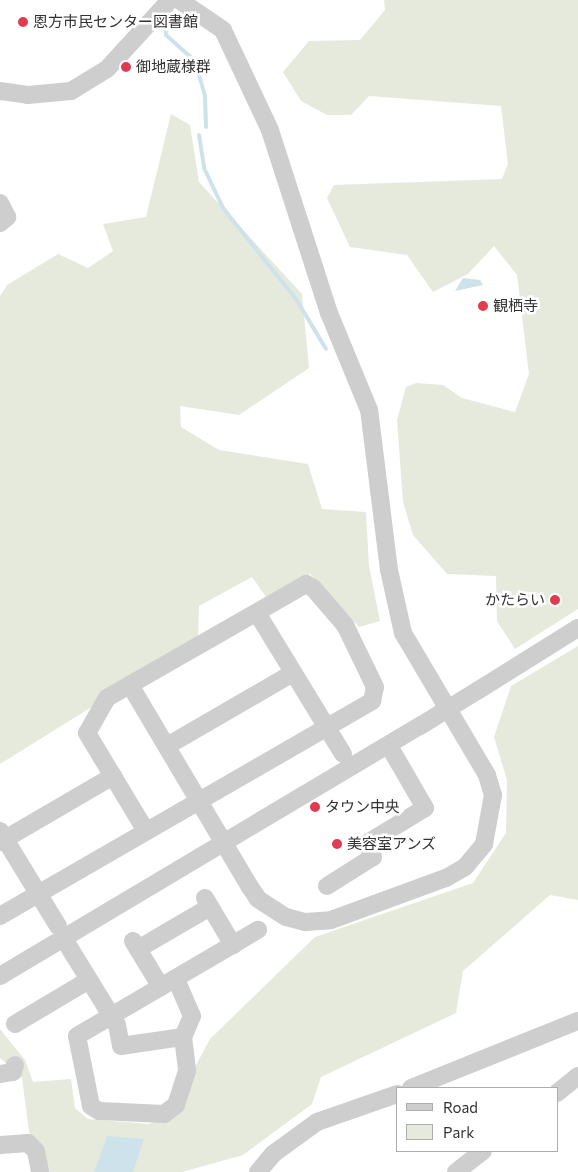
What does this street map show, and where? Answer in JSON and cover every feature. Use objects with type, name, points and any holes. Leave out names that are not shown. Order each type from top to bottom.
[{"type":"street","points":[[0,91],[28,95],[71,90],[107,69],[170,0]]},
{"type":"street","points":[[130,685],[200,801],[224,846],[258,899],[272,909],[305,922],[331,920],[465,866],[484,844],[493,795],[487,775],[403,633],[390,575],[369,410],[328,313],[270,130],[223,30],[179,0]]},
{"type":"street","points":[[0,203],[7,217],[0,223]]},
{"type":"street","points":[[0,916],[372,701],[375,687],[345,625],[306,584],[107,698],[88,734],[146,831]]},
{"type":"street","points":[[257,612],[343,754]]},
{"type":"street","points":[[0,976],[61,932],[224,846],[578,628]]},
{"type":"street","points":[[167,746],[293,673]]},
{"type":"street","points":[[327,886],[373,857],[366,844],[426,808],[389,746]]},
{"type":"street","points":[[112,776],[2,837],[112,1017],[121,1046],[183,1037]]},
{"type":"street","points":[[161,987],[136,945],[208,902],[233,945]]},
{"type":"street","points":[[176,978],[192,1016],[183,1037],[187,1071],[176,1105],[164,1114],[112,1115],[91,1106],[77,1036],[112,1017],[176,978],[258,930]]},
{"type":"street","points":[[15,1024],[88,980]]},
{"type":"street","points":[[415,1087],[578,1022]]},
{"type":"street","points":[[558,1092],[578,1076]]},
{"type":"street","points":[[258,1172],[273,1154],[317,1122],[396,1094]]},
{"type":"street","points":[[0,1144],[28,1143],[36,1151],[40,1172]]},
{"type":"street","points":[[456,1172],[482,1152]]},
{"type":"green space","points":[[384,0],[578,0],[578,609],[515,649],[497,621],[496,576],[447,574],[413,535],[403,502],[397,420],[406,387],[416,383],[443,385],[462,398],[515,412],[529,374],[517,275],[494,246],[468,274],[433,292],[407,255],[350,247],[327,198],[334,185],[502,179],[508,164],[501,106],[369,96],[351,115],[327,115],[301,101],[283,72],[309,41],[360,40],[385,10]]},
{"type":"green space","points":[[171,114],[190,125],[199,182],[302,294],[309,368],[239,415],[180,406],[181,427],[219,450],[308,464],[322,509],[366,512],[369,566],[380,621],[359,627],[310,574],[266,597],[252,577],[199,606],[198,641],[0,764],[0,296],[7,285],[58,254],[88,268],[113,251],[103,224],[146,217]]},
{"type":"green space","points":[[578,646],[578,900],[550,895],[463,971],[456,1013],[321,1077],[312,1104],[243,1155],[182,1172],[41,1172],[29,1131],[22,1078],[0,1058],[0,1029],[25,1060],[33,1082],[71,1079],[75,1108],[88,1119],[149,1124],[168,1117],[210,1039],[315,937],[473,883],[506,833],[507,780],[494,737],[511,686]]},
{"type":"water","points":[[463,278],[480,280],[483,285],[455,291]]},
{"type":"water","points":[[107,1136],[144,1139],[133,1172],[94,1172]]},
{"type":"waterway","points":[[164,16],[166,35],[195,61],[205,97],[206,127]]},
{"type":"waterway","points":[[199,135],[204,168],[223,208],[296,299],[326,349]]},
{"type":"place","name":"恩方市民センター図書館","points":[[23,22]]},
{"type":"place","name":"御地蔵様群","points":[[126,67]]},
{"type":"place","name":"観栖寺","points":[[483,306]]},
{"type":"place","name":"かたらい","points":[[555,600]]},
{"type":"place","name":"タウン中央","points":[[315,807]]},
{"type":"place","name":"美容室アンズ","points":[[337,844]]}]
